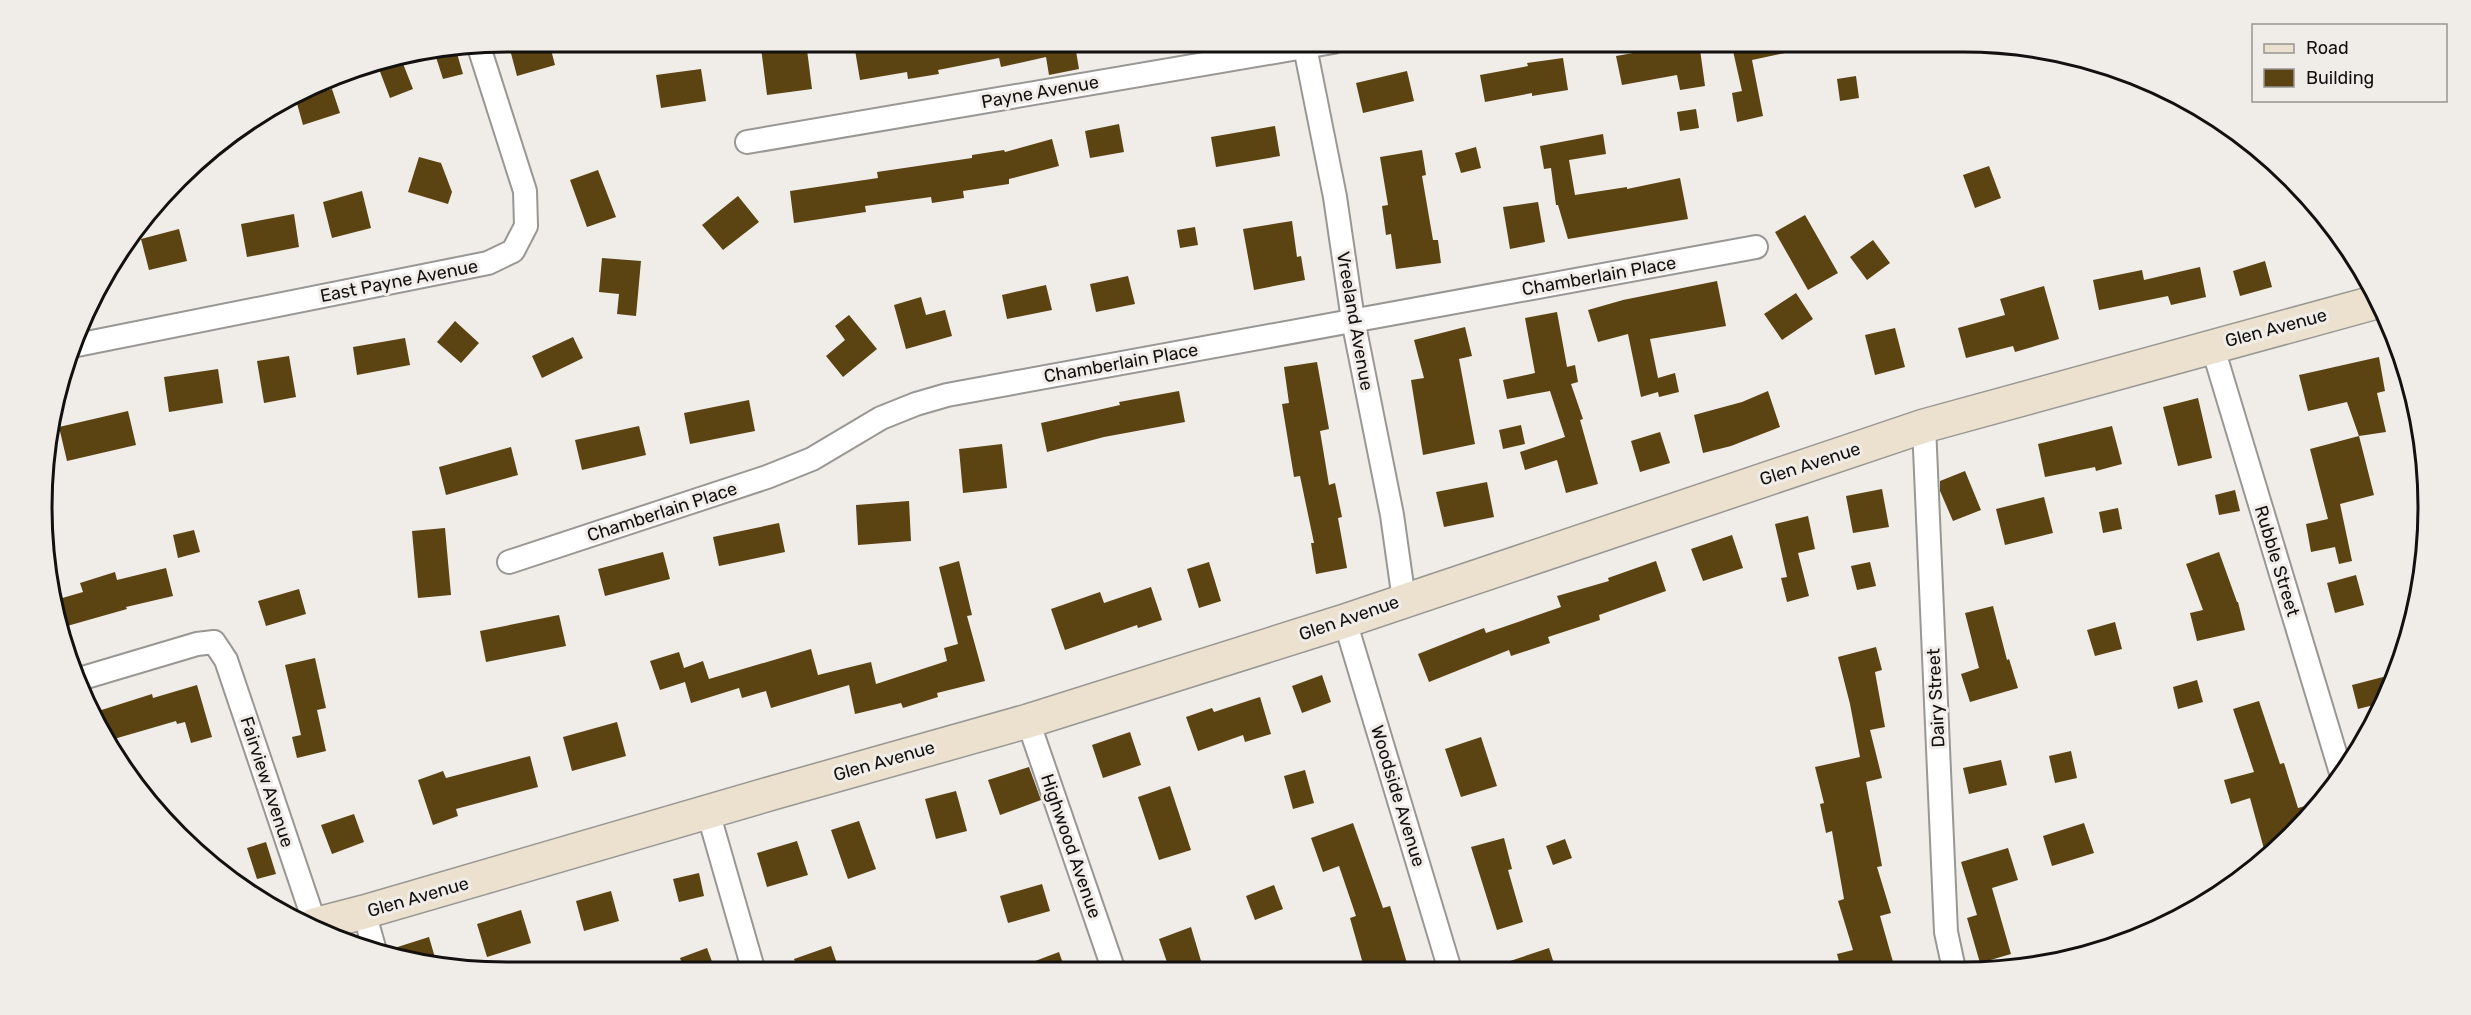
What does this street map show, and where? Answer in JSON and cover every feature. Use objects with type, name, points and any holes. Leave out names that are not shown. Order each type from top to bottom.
[{"type":"street","name":"Payne Avenue","points":[[747,142],[1259,52]]},
{"type":"street","name":"Vreeland Avenue","points":[[1307,52],[1335,197],[1353,321],[1392,515],[1404,600]]},
{"type":"street","name":"East Payne Avenue","points":[[83,344],[488,263],[513,251],[526,226],[525,190],[481,53]]},
{"type":"street","name":"Chamberlain Place","points":[[509,562],[767,477],[812,459],[881,418],[916,404],[959,393],[1756,247]]},
{"type":"street","name":"Glen Avenue","points":[[320,922],[364,912],[1028,721],[1345,621],[1924,426],[2212,345],[2371,303]]},
{"type":"street","name":"Rubble Street","points":[[2212,345],[2339,765]]},
{"type":"street","name":"Dairy Street","points":[[1924,426],[1946,932],[1952,962]]},
{"type":"street","name":"Woodside Avenue","points":[[1345,621],[1448,962]]},
{"type":"street","name":"Fairview Avenue","points":[[85,677],[197,644],[214,642],[226,660],[312,919]]},
{"type":"street","name":"Highwood Avenue","points":[[1028,721],[1111,962]]},
{"type":"street","points":[[708,812],[751,962]]},
{"type":"street","points":[[364,912],[372,942]]},
{"type":"building","points":[[511,52],[552,52],[555,65],[517,76]]},
{"type":"building","points":[[762,52],[807,52],[812,89],[767,95]]},
{"type":"building","points":[[855,52],[1076,52],[1079,69],[1049,75],[1046,57],[1001,67],[999,58],[938,70],[939,74],[908,79],[907,72],[860,80]]},
{"type":"building","points":[[1639,52],[1700,52],[1705,86],[1680,90],[1677,75],[1622,85],[1616,56]]},
{"type":"building","points":[[1733,52],[1790,52],[1752,60],[1763,116],[1737,122],[1732,93],[1742,91]]},
{"type":"building","points":[[457,55],[463,74],[443,79],[436,58]]},
{"type":"building","points":[[1563,58],[1568,90],[1532,96],[1532,93],[1485,102],[1480,75],[1528,66],[1527,63]]},
{"type":"building","points":[[403,65],[413,89],[390,98],[380,71]]},
{"type":"building","points":[[701,69],[706,101],[661,108],[656,75]]},
{"type":"building","points":[[1407,71],[1414,101],[1363,113],[1356,83]]},
{"type":"building","points":[[1856,76],[1859,98],[1840,101],[1837,79]]},
{"type":"building","points":[[332,89],[340,113],[303,125],[297,104]]},
{"type":"building","points":[[1696,109],[1699,128],[1680,131],[1677,112]]},
{"type":"building","points":[[1119,124],[1124,152],[1090,158],[1085,131]]},
{"type":"building","points":[[1275,126],[1280,156],[1216,167],[1211,137]]},
{"type":"building","points":[[1603,134],[1606,154],[1569,160],[1575,195],[1627,187],[1627,189],[1680,178],[1688,219],[1568,239],[1558,205],[1556,205],[1551,168],[1544,169],[1540,146]]},
{"type":"building","points":[[1052,139],[1059,166],[1009,179],[1009,184],[963,191],[964,198],[932,203],[931,197],[865,206],[866,212],[794,223],[790,191],[878,178],[877,172],[972,158],[972,155],[1004,150],[1005,152]]},
{"type":"building","points":[[1476,147],[1481,168],[1461,173],[1455,153]]},
{"type":"building","points":[[1422,150],[1426,175],[1422,176],[1433,240],[1438,240],[1441,263],[1396,269],[1391,234],[1386,235],[1382,206],[1388,205],[1380,157]]},
{"type":"building","points":[[419,157],[441,163],[452,192],[448,204],[408,192]]},
{"type":"building","points":[[1989,166],[2001,198],[1975,208],[1963,175]]},
{"type":"building","points":[[598,170],[616,217],[587,227],[570,180]]},
{"type":"building","points":[[362,191],[371,228],[332,238],[323,202]]},
{"type":"building","points":[[738,196],[759,222],[723,250],[702,225]]},
{"type":"building","points":[[1538,202],[1545,242],[1510,249],[1503,207]]},
{"type":"building","points":[[294,214],[299,247],[247,257],[241,224]]},
{"type":"building","points":[[1805,215],[1838,273],[1808,290],[1775,232]]},
{"type":"building","points":[[1292,221],[1297,257],[1301,256],[1305,280],[1254,290],[1243,229]]},
{"type":"building","points":[[1195,227],[1198,245],[1180,248],[1177,230]]},
{"type":"building","points":[[179,229],[187,261],[149,270],[141,239]]},
{"type":"building","points":[[1873,240],[1890,263],[1867,280],[1850,257]]},
{"type":"building","points":[[602,258],[641,261],[636,316],[617,314],[619,294],[599,292]]},
{"type":"building","points":[[2265,261],[2272,287],[2240,296],[2233,271]]},
{"type":"building","points":[[2200,267],[2206,297],[2171,305],[2168,296],[2099,310],[2093,280],[2142,270],[2144,280]]},
{"type":"building","points":[[1128,276],[1135,304],[1096,312],[1090,284]]},
{"type":"building","points":[[1717,281],[1726,326],[1650,339],[1658,378],[1675,373],[1679,392],[1659,397],[1658,392],[1641,397],[1628,334],[1598,342],[1588,310],[1623,300]]},
{"type":"building","points":[[1046,285],[1052,310],[1007,319],[1002,295]]},
{"type":"building","points":[[2044,286],[2059,339],[2015,352],[2013,346],[1966,358],[1958,328],[2005,315],[2000,299]]},
{"type":"building","points":[[1796,293],[1813,319],[1782,340],[1764,314]]},
{"type":"building","points":[[921,297],[926,315],[945,310],[952,336],[906,349],[894,305]]},
{"type":"building","points":[[1557,312],[1567,367],[1575,365],[1578,382],[1571,384],[1583,419],[1580,420],[1598,484],[1566,493],[1557,460],[1525,470],[1520,452],[1565,437],[1550,391],[1507,399],[1503,380],[1535,373],[1525,318]]},
{"type":"building","points":[[849,315],[877,349],[843,377],[826,356],[845,340],[835,326]]},
{"type":"building","points":[[455,321],[479,343],[461,363],[437,342]]},
{"type":"building","points":[[1465,327],[1472,356],[1459,359],[1475,444],[1423,455],[1411,380],[1424,378],[1414,340]]},
{"type":"building","points":[[1895,328],[1905,367],[1875,375],[1865,335]]},
{"type":"building","points":[[573,337],[583,358],[542,378],[532,356]]},
{"type":"building","points":[[405,338],[410,365],[357,375],[353,347]]},
{"type":"building","points":[[289,356],[296,397],[264,403],[257,361]]},
{"type":"building","points":[[2379,357],[2385,391],[2377,393],[2386,432],[2359,436],[2347,402],[2308,411],[2299,375]]},
{"type":"building","points":[[1317,362],[1329,429],[1320,431],[1329,485],[1335,483],[1342,517],[1338,518],[1347,568],[1316,574],[1311,543],[1314,543],[1300,476],[1294,477],[1282,404],[1289,403],[1284,367]]},
{"type":"building","points":[[218,369],[223,403],[169,412],[164,377]]},
{"type":"building","points":[[1179,391],[1185,422],[1104,437],[1047,452],[1041,423],[1120,405],[1119,402]]},
{"type":"building","points":[[1768,391],[1780,427],[1731,446],[1703,453],[1694,415],[1742,402]]},
{"type":"building","points":[[2198,398],[2212,458],[2178,466],[2163,407]]},
{"type":"building","points":[[749,400],[755,431],[690,444],[684,413]]},
{"type":"building","points":[[128,411],[136,445],[67,461],[60,427]]},
{"type":"building","points":[[1521,425],[1525,444],[1503,449],[1499,430]]},
{"type":"building","points":[[639,426],[646,455],[582,470],[575,440]]},
{"type":"building","points":[[2112,426],[2122,464],[2096,471],[2095,467],[2045,477],[2038,444]]},
{"type":"building","points":[[1660,432],[1670,463],[1640,472],[1631,441]]},
{"type":"building","points":[[2359,436],[2374,495],[2340,504],[2352,561],[2339,564],[2335,547],[2311,552],[2306,524],[2328,519],[2310,449]]},
{"type":"building","points":[[1002,444],[1007,488],[963,493],[959,449]]},
{"type":"building","points":[[511,447],[518,475],[446,495],[439,467]]},
{"type":"building","points":[[1965,471],[1981,510],[1953,521],[1940,491],[1940,481]]},
{"type":"building","points":[[1487,482],[1494,517],[1444,527],[1436,492]]},
{"type":"building","points":[[1882,489],[1889,527],[1853,533],[1846,496]]},
{"type":"building","points":[[2235,490],[2240,511],[2219,515],[2215,495]]},
{"type":"building","points":[[2044,497],[2053,533],[2005,545],[1996,509]]},
{"type":"building","points":[[909,501],[911,541],[858,545],[856,505]]},
{"type":"building","points":[[2118,508],[2122,529],[2103,533],[2099,512]]},
{"type":"building","points":[[1808,516],[1815,549],[1798,553],[1809,596],[1787,602],[1781,578],[1787,577],[1775,524]]},
{"type":"building","points":[[779,523],[785,552],[719,566],[713,537]]},
{"type":"building","points":[[445,528],[451,595],[418,598],[412,531]]},
{"type":"building","points":[[194,530],[200,552],[178,558],[173,535]]},
{"type":"building","points":[[1732,535],[1743,568],[1703,581],[1691,549]]},
{"type":"building","points":[[663,552],[670,579],[605,596],[598,569]]},
{"type":"building","points":[[2219,552],[2238,602],[2245,630],[2197,641],[2190,613],[2203,610],[2186,564]]},
{"type":"building","points":[[959,561],[972,615],[967,616],[985,681],[937,693],[938,697],[903,708],[901,703],[855,714],[849,685],[771,708],[766,691],[742,698],[739,688],[691,703],[685,682],[660,690],[650,661],[679,652],[684,668],[703,661],[709,679],[811,649],[818,675],[871,662],[876,684],[947,661],[944,648],[958,644],[939,567]]},
{"type":"building","points":[[1656,561],[1666,591],[1599,615],[1600,620],[1548,637],[1550,643],[1511,656],[1509,650],[1429,682],[1418,654],[1484,628],[1486,633],[1561,607],[1557,596],[1609,581],[1608,578]]},
{"type":"building","points":[[1209,562],[1221,601],[1199,608],[1187,569]]},
{"type":"building","points":[[1870,562],[1876,586],[1857,590],[1851,566]]},
{"type":"building","points":[[166,568],[173,596],[126,607],[127,609],[68,626],[62,598],[83,592],[80,583],[115,572],[117,580]]},
{"type":"building","points":[[2356,575],[2364,605],[2335,613],[2327,583]]},
{"type":"building","points":[[1151,587],[1162,620],[1138,628],[1137,625],[1065,650],[1051,609],[1100,592],[1104,603]]},
{"type":"building","points":[[299,589],[306,614],[266,626],[258,601]]},
{"type":"building","points":[[1993,606],[2007,660],[2009,659],[2018,688],[1970,702],[1961,674],[1979,668],[1965,613]]},
{"type":"building","points":[[559,615],[566,646],[486,662],[480,631]]},
{"type":"building","points":[[2115,622],[2122,649],[2095,656],[2087,630]]},
{"type":"building","points":[[1876,647],[1882,670],[1875,672],[1885,727],[1870,730],[1882,778],[1866,782],[1882,866],[1877,867],[1891,913],[1880,916],[1893,962],[1839,962],[1837,954],[1853,950],[1838,901],[1844,899],[1832,831],[1826,833],[1820,804],[1824,803],[1815,767],[1860,757],[1838,657]]},
{"type":"building","points":[[315,658],[326,708],[317,710],[326,751],[297,758],[292,737],[301,735],[285,665]]},
{"type":"building","points":[[1322,675],[1331,702],[1302,713],[1292,686]]},
{"type":"building","points":[[2383,677],[2384,681],[2374,705],[2358,709],[2352,685]]},
{"type":"building","points":[[2197,680],[2203,702],[2178,709],[2173,687]]},
{"type":"building","points":[[197,685],[212,737],[191,743],[185,722],[177,724],[176,721],[115,739],[100,711],[152,694],[153,698]]},
{"type":"building","points":[[1260,697],[1271,734],[1245,742],[1243,735],[1198,751],[1186,717],[1212,708],[1214,712]]},
{"type":"building","points":[[2259,701],[2280,764],[2284,763],[2298,808],[2308,805],[2264,850],[2250,798],[2231,804],[2224,780],[2254,772],[2233,709]]},
{"type":"building","points":[[617,722],[626,756],[572,771],[563,737]]},
{"type":"building","points":[[1130,732],[1141,765],[1103,778],[1092,745]]},
{"type":"building","points":[[1481,737],[1497,786],[1461,797],[1445,749]]},
{"type":"building","points":[[2071,751],[2077,778],[2055,783],[2049,756]]},
{"type":"building","points":[[530,756],[538,787],[456,809],[458,816],[433,825],[418,780],[443,771],[446,778]]},
{"type":"building","points":[[2001,760],[2007,785],[1969,794],[1963,768]]},
{"type":"building","points":[[1029,767],[1041,800],[1000,815],[988,780]]},
{"type":"building","points":[[1305,770],[1314,803],[1293,809],[1284,776]]},
{"type":"building","points":[[1170,786],[1191,850],[1159,860],[1138,797]]},
{"type":"building","points":[[956,791],[967,831],[936,839],[925,799]]},
{"type":"building","points":[[354,814],[364,842],[332,854],[321,825]]},
{"type":"building","points":[[859,821],[876,869],[848,879],[831,830]]},
{"type":"building","points":[[1353,823],[1383,908],[1390,906],[1407,962],[1362,962],[1350,918],[1356,916],[1339,866],[1323,872],[1311,838]]},
{"type":"building","points":[[2084,823],[2094,853],[2052,866],[2043,836]]},
{"type":"building","points":[[1504,838],[1512,869],[1508,870],[1523,922],[1497,930],[1471,847]]},
{"type":"building","points":[[1565,839],[1572,858],[1553,865],[1546,846]]},
{"type":"building","points":[[797,841],[808,875],[767,887],[757,853]]},
{"type":"building","points":[[266,842],[276,874],[257,879],[247,848]]},
{"type":"building","points":[[2008,848],[2018,880],[1992,888],[2011,954],[1980,962],[1967,918],[1977,915],[1961,862]]},
{"type":"building","points":[[699,873],[704,896],[679,902],[673,879]]},
{"type":"building","points":[[1042,884],[1050,911],[1008,923],[1000,896]]},
{"type":"building","points":[[1274,885],[1283,909],[1255,920],[1246,896]]},
{"type":"building","points":[[611,891],[619,921],[584,931],[576,901]]},
{"type":"building","points":[[521,910],[531,943],[487,957],[477,924]]},
{"type":"building","points":[[1191,927],[1201,962],[1167,962],[1159,939]]},
{"type":"building","points":[[429,937],[435,957],[419,954],[394,948]]},
{"type":"building","points":[[831,946],[837,962],[795,962],[794,959]]},
{"type":"building","points":[[707,948],[712,962],[681,962],[680,958]]},
{"type":"building","points":[[1549,948],[1553,962],[1507,962]]},
{"type":"building","points":[[1059,952],[1062,962],[1032,962]]}]
